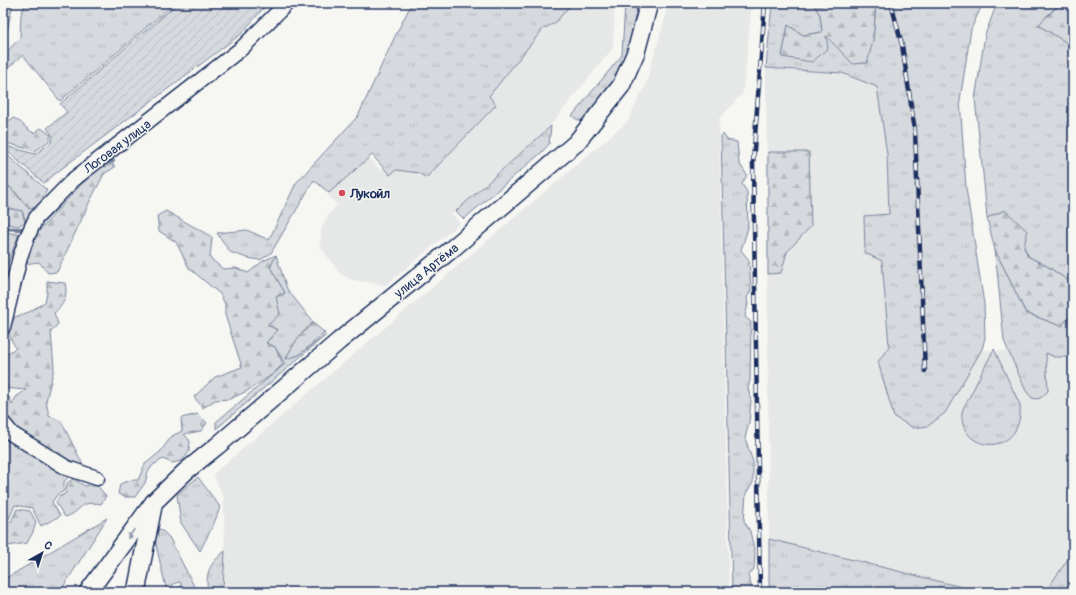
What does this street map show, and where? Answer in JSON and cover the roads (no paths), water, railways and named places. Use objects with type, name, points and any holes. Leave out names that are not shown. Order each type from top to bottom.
[{"type":"street","name":"Логовая улица","points":[[3,327],[20,257],[36,218],[74,180],[242,48],[287,3]]},
{"type":"street","name":"улица Артёма","points":[[88,592],[154,502],[186,471],[576,143],[621,86],[636,52],[650,3]]},
{"type":"street","points":[[3,423],[12,434],[67,468],[97,478]]},
{"type":"street","points":[[136,592],[154,502]]},
{"type":"waterway","points":[[102,164],[113,161]]},
{"type":"waterway","points":[[38,226],[59,204]]},
{"type":"waterway","points":[[3,228],[28,229]]},
{"type":"railway","points":[[760,592],[753,163],[765,3]]},
{"type":"railway","points":[[891,3],[902,45],[915,131],[925,371]]},
{"type":"place","name":"Лукойл","points":[[342,193]]}]
